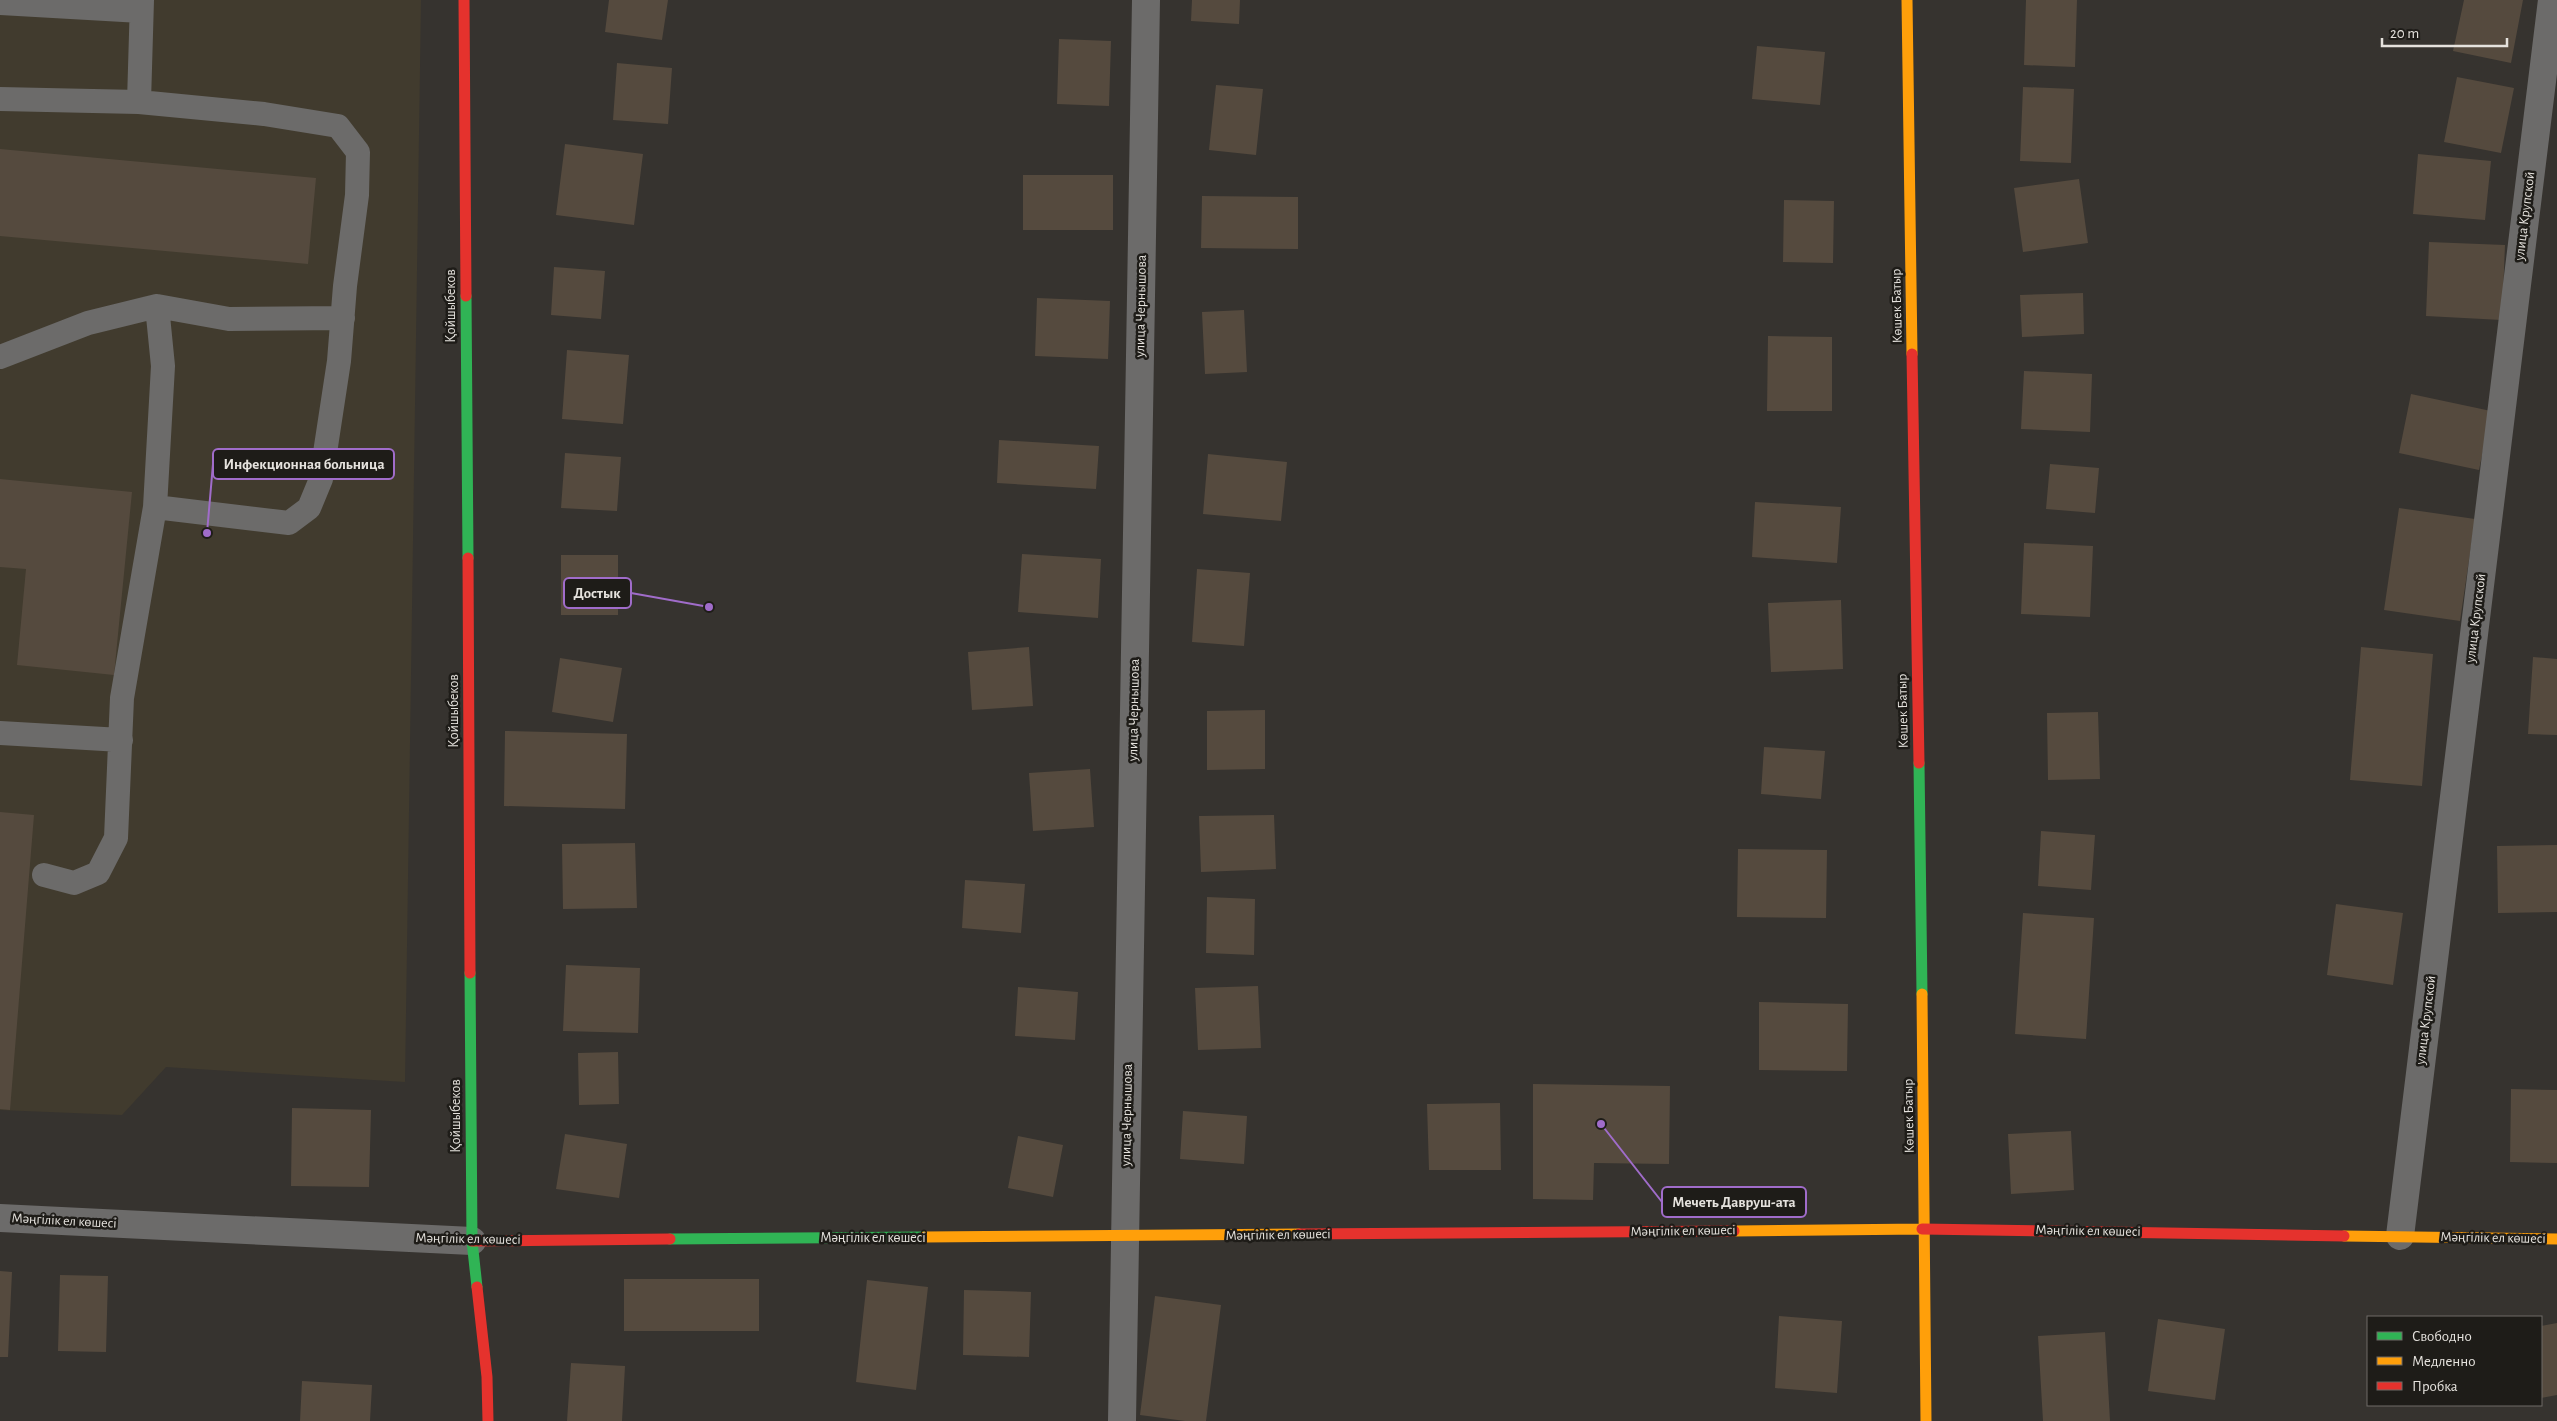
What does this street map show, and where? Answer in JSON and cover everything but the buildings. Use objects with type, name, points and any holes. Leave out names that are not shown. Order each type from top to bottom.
[{"type":"street","name":"Қойшыбеков","points":[[464,0],[472,1241],[487,1377],[488,1421]]},
{"type":"street","name":"улица Чернышова","points":[[1122,1421],[1146,0]]},
{"type":"street","name":"Көшек Батыр","points":[[1907,0],[1926,1229],[1926,1421]]},
{"type":"street","name":"улица Крупской","points":[[2400,1236],[2552,0]]},
{"type":"street","name":"Мәңгілік ел көшесі","points":[[0,1218],[472,1241],[1926,1229],[2557,1239]]},
{"type":"lane","points":[[0,4],[142,6],[139,102]]},
{"type":"lane","points":[[0,99],[139,102],[264,114],[338,126],[358,152],[357,195],[339,361],[321,479],[309,508],[289,523],[155,507]]},
{"type":"lane","points":[[0,357],[88,323],[157,306],[229,319],[343,318]]},
{"type":"lane","points":[[44,875],[74,883],[98,873],[116,838],[122,698],[155,507],[163,366],[157,306]]},
{"type":"lane","points":[[0,734],[121,740]]},
{"type":"shaded area","points":[[0,0],[421,0],[405,1082],[166,1067],[122,1115],[0,1110]]},
{"type":"traffic: fast","points":[[466,296],[468,558]]},
{"type":"traffic: fast","points":[[1919,763],[1922,994]]},
{"type":"traffic: fast","points":[[470,973],[472,1241],[477,1287]]},
{"type":"traffic: fast","points":[[670,1239],[924,1237]]},
{"type":"traffic: slow","points":[[1907,0],[1912,354]]},
{"type":"traffic: slow","points":[[1922,994],[1926,1421]]},
{"type":"traffic: slow","points":[[1734,1231],[1922,1229]]},
{"type":"traffic: slow","points":[[924,1237],[1299,1234]]},
{"type":"traffic: slow","points":[[2344,1236],[2557,1239]]},
{"type":"traffic: jam","points":[[464,0],[466,296]]},
{"type":"traffic: jam","points":[[1912,354],[1919,763]]},
{"type":"traffic: jam","points":[[468,558],[470,973]]},
{"type":"traffic: jam","points":[[1922,1229],[2344,1236]]},
{"type":"traffic: jam","points":[[1299,1234],[1734,1231]]},
{"type":"traffic: jam","points":[[472,1241],[670,1239]]},
{"type":"traffic: jam","points":[[477,1287],[487,1377],[488,1421]]},
{"type":"place","name":"Инфекционная больница","points":[[207,533]]},
{"type":"place","name":"Достык","points":[[709,607]]},
{"type":"place","name":"Мечеть Давруш-ата","points":[[1601,1124]]}]
